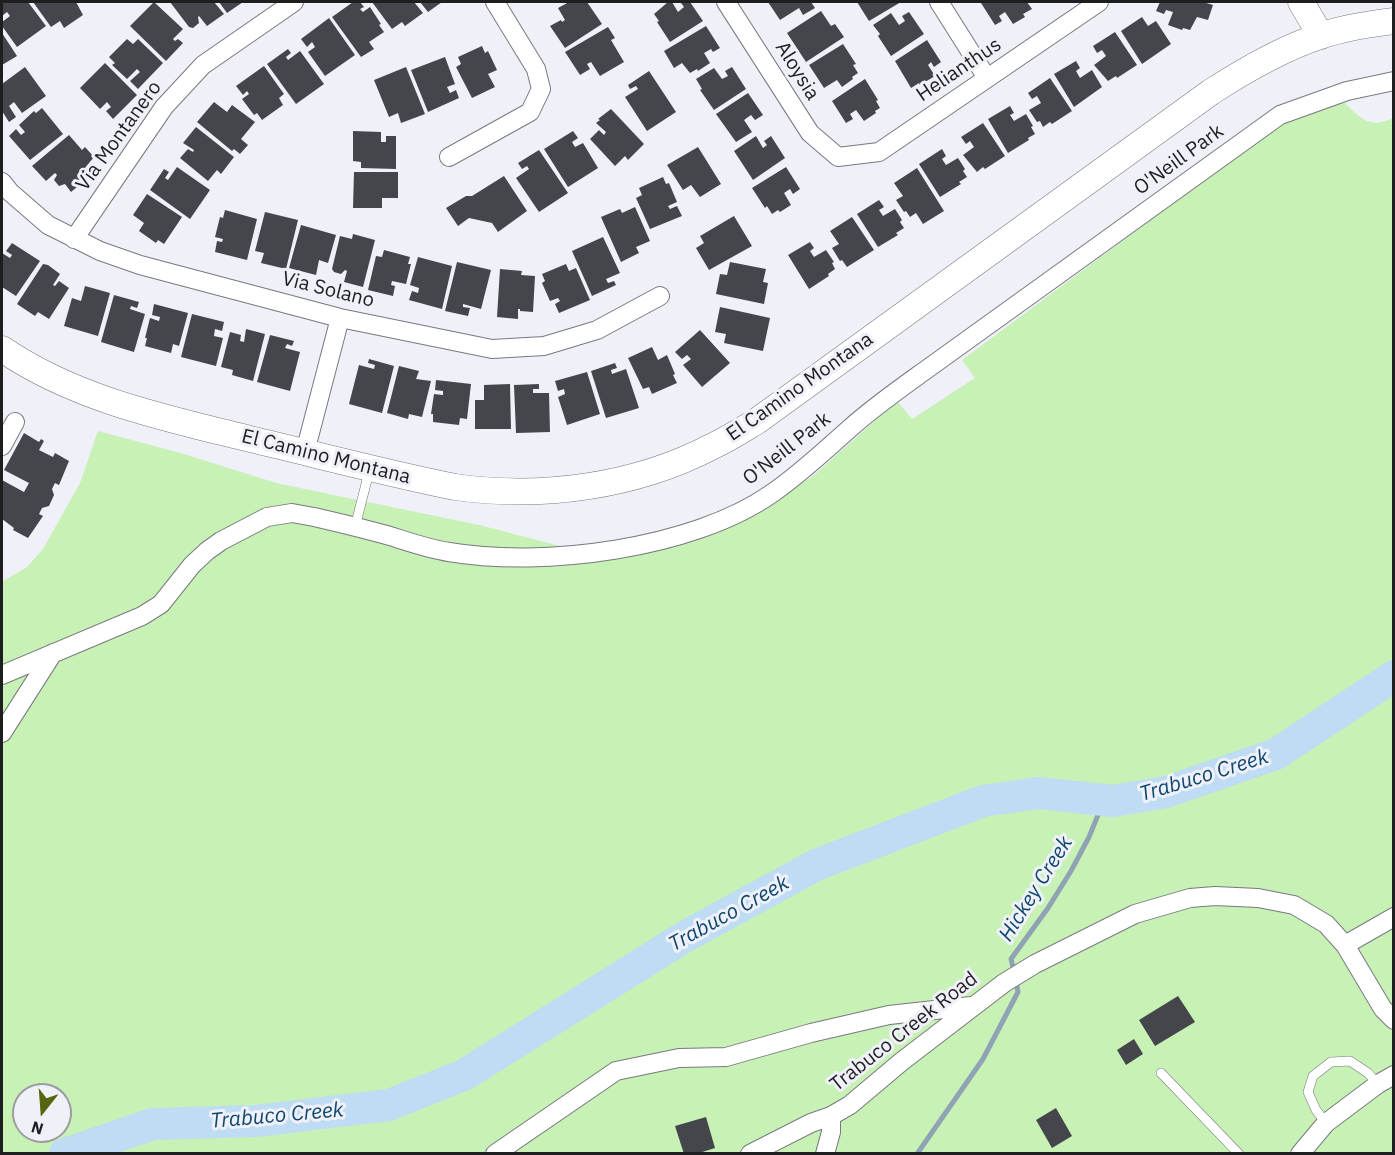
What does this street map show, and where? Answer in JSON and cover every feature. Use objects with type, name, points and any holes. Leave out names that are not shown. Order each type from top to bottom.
[{"type":"street","name":"Via Montanero","points":[[74,239],[164,107],[203,65],[294,2]]},
{"type":"street","points":[[449,156],[530,112],[541,89],[536,69],[495,2]]},
{"type":"street","name":"Aloysia","points":[[726,2],[810,134],[838,158]]},
{"type":"street","points":[[939,2],[987,78]]},
{"type":"street","name":"Helianthus","points":[[838,158],[879,152],[1099,2]]},
{"type":"street","points":[[1301,2],[1321,36]]},
{"type":"street","name":"El Camino Montana","points":[[2,349],[49,376],[123,405],[370,468],[455,487],[485,491],[553,491],[585,487],[655,470],[712,447],[757,421],[1211,92],[1263,61],[1321,36],[1394,21]]},
{"type":"street","name":"O'Neill Park","points":[[2,675],[142,616],[161,604],[192,565],[207,551],[243,528],[267,517],[292,513],[449,552],[496,556],[587,553],[660,542],[717,523],[770,495],[823,454],[850,428],[919,375],[1280,115],[1347,91],[1394,81]]},
{"type":"street","name":"Via Solano","points":[[2,182],[10,192],[48,225],[100,251],[140,265],[340,318],[492,349],[544,346],[597,330],[660,296]]},
{"type":"street","points":[[305,452],[340,318]]},
{"type":"street","points":[[2,446],[15,422]]},
{"type":"street","points":[[2,733],[52,653]]},
{"type":"street","name":"Trabuco Creek Road","points":[[750,1154],[850,1105],[901,1062],[1004,983],[1085,938],[1135,914],[1190,898],[1215,896],[1258,898],[1294,905],[1326,924],[1345,945]]},
{"type":"street","points":[[1394,917],[1345,945],[1383,1009],[1394,1020]]},
{"type":"street","points":[[495,1154],[616,1071],[679,1058],[726,1058],[811,1033],[889,1015],[973,1006]]},
{"type":"street","points":[[1300,1154],[1326,1123],[1386,1079]]},
{"type":"street","name":"Trabuco Creek Road","points":[[825,1154],[831,1132],[831,1116]]},
{"type":"lane","points":[[355,527],[370,468]]},
{"type":"lane","points":[[1326,1123],[1316,1110],[1308,1092],[1313,1077],[1331,1062],[1350,1061],[1368,1073],[1386,1079]]},
{"type":"lane","points":[[1161,1073],[1239,1154]]},
{"type":"green space","points":[[1343,101],[1365,120],[1377,123],[1393,118],[1393,1153],[2,1153],[2,582],[27,567],[43,549],[80,483],[98,431],[184,454],[276,483],[479,525],[607,560],[734,526],[813,476],[897,401],[912,419],[975,378],[962,360],[1284,121]]},
{"type":"building","points":[[28,2],[46,26],[17,47],[2,26],[2,22],[10,16],[7,12],[2,16],[2,3]]},
{"type":"building","points":[[33,2],[76,2],[83,15],[64,28],[60,21],[51,27]]},
{"type":"building","points":[[154,2],[183,29],[173,39],[175,41],[178,39],[183,43],[166,61],[130,26]]},
{"type":"building","points":[[170,2],[214,2],[224,14],[207,26],[199,16],[199,23],[193,28],[189,27]]},
{"type":"building","points":[[219,2],[243,2],[227,13]]},
{"type":"building","points":[[353,2],[360,2],[364,7],[360,9],[363,12],[370,7],[384,32],[369,42],[374,49],[361,57],[332,17]]},
{"type":"building","points":[[372,2],[414,2],[423,13],[405,26],[402,22],[392,29]]},
{"type":"building","points":[[420,2],[442,2],[428,12]]},
{"type":"building","points":[[569,2],[587,2],[602,24],[565,48],[550,26],[565,20],[558,8]]},
{"type":"building","points":[[668,2],[672,2],[678,12],[684,7],[681,3],[690,2],[703,21],[670,42],[654,14]]},
{"type":"building","points":[[768,2],[811,2],[815,8],[803,15],[799,8],[780,20]]},
{"type":"building","points":[[857,2],[901,2],[869,21]]},
{"type":"building","points":[[1027,2],[1032,9],[1023,14],[1025,17],[1013,24],[1005,12],[999,16],[1002,21],[995,25],[981,3]]},
{"type":"building","points":[[1160,2],[1203,2],[1213,5],[1208,20],[1197,17],[1190,30],[1183,28],[1182,30],[1168,25],[1173,12],[1166,10],[1164,14],[1156,11]]},
{"type":"building","points":[[821,11],[831,26],[835,24],[844,37],[806,62],[787,33]]},
{"type":"building","points":[[909,12],[924,34],[891,56],[873,25],[891,13],[899,25],[905,21],[902,16]]},
{"type":"building","points":[[1142,17],[1148,26],[1156,21],[1171,44],[1142,64],[1121,31]]},
{"type":"building","points":[[329,18],[355,55],[325,76],[308,52],[315,47],[312,42],[307,47],[301,39]]},
{"type":"building","points":[[706,26],[720,48],[704,53],[710,63],[690,73],[682,63],[674,68],[664,51]]},
{"type":"building","points":[[608,27],[615,38],[611,40],[624,62],[600,76],[591,62],[587,64],[590,69],[580,75],[565,52]]},
{"type":"building","points":[[1115,32],[1137,65],[1108,81],[1094,65],[1106,56],[1102,50],[1097,53],[1093,46]]},
{"type":"building","points":[[2,33],[17,56],[2,65]]},
{"type":"building","points":[[127,39],[133,44],[138,39],[163,63],[138,89],[130,81],[140,72],[137,69],[127,79],[112,65],[115,63],[109,57]]},
{"type":"building","points":[[927,40],[941,62],[934,67],[931,62],[928,65],[935,76],[911,88],[895,61]]},
{"type":"building","points":[[843,44],[856,64],[853,65],[858,73],[842,87],[837,80],[824,88],[809,65]]},
{"type":"building","points":[[482,46],[485,53],[488,51],[497,70],[488,74],[495,87],[472,98],[456,67],[461,64],[458,57]]},
{"type":"building","points":[[288,49],[291,53],[286,57],[288,60],[300,51],[324,84],[296,104],[267,64]]},
{"type":"building","points":[[445,57],[455,84],[447,87],[450,93],[456,90],[459,98],[428,112],[411,70]]},
{"type":"building","points":[[1076,61],[1080,68],[1076,71],[1080,78],[1092,70],[1102,87],[1074,107],[1054,74]]},
{"type":"building","points":[[105,63],[137,95],[113,119],[106,111],[111,107],[107,102],[100,109],[80,88]]},
{"type":"building","points":[[264,66],[284,94],[279,98],[283,105],[262,120],[257,113],[254,115],[242,99],[249,94],[247,91],[243,95],[236,86]]},
{"type":"building","points":[[25,67],[46,96],[22,113],[14,102],[9,106],[16,117],[9,122],[2,111],[2,84]]},
{"type":"building","points":[[406,67],[425,114],[401,123],[398,113],[389,117],[374,80]]},
{"type":"building","points":[[732,67],[746,89],[714,110],[700,90],[702,89],[696,79],[714,68],[722,79],[728,76],[725,71]]},
{"type":"building","points":[[649,71],[676,112],[647,131],[625,97],[638,89],[636,86],[630,89],[628,85]]},
{"type":"building","points":[[1050,78],[1072,111],[1043,127],[1029,110],[1041,103],[1037,96],[1032,99],[1028,93]]},
{"type":"building","points":[[865,79],[878,100],[876,101],[880,108],[864,121],[856,110],[850,114],[853,119],[846,123],[832,101]]},
{"type":"building","points":[[748,93],[763,115],[755,120],[751,115],[744,120],[752,132],[736,142],[716,114]]},
{"type":"building","points":[[214,102],[227,112],[232,105],[255,122],[241,139],[248,145],[240,154],[234,149],[232,151],[197,122]]},
{"type":"building","points":[[1010,106],[1014,113],[1010,115],[1014,121],[1026,114],[1035,134],[1008,153],[988,119]]},
{"type":"building","points":[[42,108],[63,134],[30,160],[9,136],[16,129],[21,135],[25,132],[19,125],[34,111],[36,113]]},
{"type":"building","points":[[611,109],[644,144],[628,160],[625,156],[615,166],[590,139],[599,130],[604,135],[606,132],[596,123]]},
{"type":"building","points":[[983,123],[1005,156],[977,172],[963,155],[974,147],[970,141],[966,144],[961,137]]},
{"type":"building","points":[[196,127],[234,157],[221,174],[217,170],[208,181],[180,158],[188,149],[193,152],[194,150],[183,143]]},
{"type":"building","points":[[353,131],[381,132],[381,142],[386,142],[386,136],[396,136],[396,169],[361,168],[361,162],[353,161]]},
{"type":"building","points":[[573,131],[578,138],[572,142],[575,147],[583,143],[598,168],[568,187],[544,149]]},
{"type":"building","points":[[69,135],[82,150],[85,147],[94,157],[84,169],[90,176],[71,192],[65,184],[59,186],[54,180],[57,175],[55,173],[46,181],[32,166]]},
{"type":"building","points":[[756,136],[763,148],[767,145],[764,141],[771,136],[785,158],[753,180],[734,151]]},
{"type":"building","points":[[698,147],[721,184],[700,197],[691,185],[683,190],[667,165]]},
{"type":"building","points":[[942,149],[946,156],[942,159],[946,165],[958,158],[967,177],[959,182],[961,184],[940,197],[919,164]]},
{"type":"building","points":[[539,150],[568,193],[539,212],[516,178],[529,169],[527,166],[522,169],[518,163]]},
{"type":"building","points":[[177,167],[210,190],[190,219],[150,190],[164,169],[169,172],[165,178],[168,180]]},
{"type":"building","points":[[786,167],[800,189],[793,194],[790,189],[784,193],[791,205],[772,214],[767,206],[765,208],[752,188]]},
{"type":"building","points":[[917,168],[944,211],[923,224],[916,213],[910,217],[906,211],[904,212],[896,200],[903,196],[894,183]]},
{"type":"building","points":[[354,172],[398,172],[398,198],[382,198],[382,208],[353,208]]},
{"type":"building","points":[[504,176],[527,211],[498,232],[492,223],[469,218],[458,226],[446,208],[466,196],[472,196]]},
{"type":"building","points":[[663,177],[666,184],[669,183],[677,202],[668,206],[670,209],[677,206],[682,216],[650,229],[636,198],[642,195],[639,188]]},
{"type":"building","points":[[147,194],[182,217],[164,244],[158,240],[156,243],[139,231],[144,223],[133,215]]},
{"type":"building","points":[[879,200],[884,207],[879,210],[883,216],[895,209],[904,228],[896,233],[898,235],[878,247],[857,214]]},
{"type":"building","points":[[635,207],[650,241],[636,247],[639,253],[621,262],[601,217],[620,209],[622,213]]},
{"type":"building","points":[[225,210],[257,219],[247,260],[215,252],[217,241],[222,242],[223,239],[215,237],[220,217],[223,218]]},
{"type":"building","points":[[265,212],[298,220],[286,269],[261,263],[264,253],[255,251]]},
{"type":"building","points":[[734,216],[752,246],[709,270],[696,248],[704,243],[700,236]]},
{"type":"building","points":[[852,217],[874,250],[847,267],[832,248],[839,244],[830,231]]},
{"type":"building","points":[[301,225],[336,235],[328,263],[319,260],[316,275],[289,268]]},
{"type":"building","points":[[353,234],[375,240],[363,287],[344,282],[347,271],[341,274],[332,269],[340,236],[352,239]]},
{"type":"building","points":[[603,237],[620,273],[606,279],[608,283],[614,281],[616,285],[592,296],[572,251]]},
{"type":"building","points":[[810,242],[814,248],[810,251],[814,257],[826,250],[834,262],[832,263],[835,269],[828,274],[829,276],[809,289],[788,255]]},
{"type":"building","points":[[12,243],[40,261],[16,296],[2,287],[2,253],[10,258],[12,255],[6,251]]},
{"type":"building","points":[[384,250],[410,257],[408,264],[411,264],[406,284],[392,281],[391,285],[395,286],[393,296],[368,290],[376,256],[382,257]]},
{"type":"building","points":[[418,257],[452,266],[442,309],[409,300],[412,291],[418,293],[419,288],[410,285]]},
{"type":"building","points":[[457,262],[491,270],[481,309],[463,304],[463,307],[470,308],[468,316],[445,311]]},
{"type":"building","points":[[730,262],[766,269],[763,282],[768,283],[764,304],[716,294],[720,274],[727,275]]},
{"type":"building","points":[[43,264],[60,274],[53,285],[55,286],[59,281],[69,288],[49,319],[38,312],[35,316],[17,304]]},
{"type":"building","points":[[566,264],[569,271],[576,268],[590,300],[559,313],[555,304],[560,301],[558,298],[550,301],[542,283],[545,281],[542,274]]},
{"type":"building","points":[[500,269],[522,271],[521,275],[535,276],[533,312],[518,309],[518,319],[497,317]]},
{"type":"building","points":[[85,286],[110,293],[98,336],[64,326],[72,298],[81,301]]},
{"type":"building","points":[[114,295],[139,302],[137,308],[131,306],[130,309],[145,314],[134,352],[101,342]]},
{"type":"building","points":[[154,304],[188,313],[179,346],[173,344],[171,353],[145,346],[150,318],[159,321],[160,317],[152,315]]},
{"type":"building","points":[[720,307],[770,318],[763,351],[724,343],[726,334],[715,332]]},
{"type":"building","points":[[192,314],[224,322],[222,331],[215,329],[214,336],[223,338],[216,366],[181,357]]},
{"type":"building","points":[[246,329],[265,334],[253,381],[232,375],[233,370],[221,367],[230,332],[241,335],[240,341],[244,342]]},
{"type":"building","points":[[700,330],[730,363],[702,387],[683,365],[691,359],[687,355],[682,359],[675,352]]},
{"type":"building","points":[[270,335],[294,341],[292,346],[287,344],[285,348],[300,352],[290,391],[257,382]]},
{"type":"building","points":[[652,347],[658,360],[667,355],[677,383],[652,394],[649,387],[643,389],[628,358]]},
{"type":"building","points":[[369,359],[394,366],[382,413],[349,404],[359,365],[374,369],[375,365],[368,363]]},
{"type":"building","points":[[615,363],[617,368],[611,370],[612,374],[626,369],[639,408],[606,418],[591,371]]},
{"type":"building","points":[[399,366],[419,371],[416,379],[431,381],[422,417],[409,414],[408,419],[387,413]]},
{"type":"building","points":[[587,372],[600,414],[567,425],[558,397],[565,394],[564,389],[558,391],[555,381]]},
{"type":"building","points":[[436,380],[471,384],[467,419],[460,418],[459,425],[433,422],[433,414],[431,414],[434,394],[443,395],[443,391],[435,390]]},
{"type":"building","points":[[510,384],[511,429],[475,429],[475,400],[484,400],[484,385]]},
{"type":"building","points":[[539,384],[539,389],[533,389],[533,393],[549,393],[550,432],[516,433],[514,385]]},
{"type":"building","points":[[24,433],[39,442],[41,439],[44,441],[39,450],[53,457],[55,453],[69,461],[59,485],[55,483],[52,489],[54,495],[49,506],[42,508],[39,514],[43,516],[28,538],[13,530],[14,528],[2,519],[2,480],[24,492],[29,483],[4,470]]},
{"type":"building","points":[[1178,996],[1195,1022],[1155,1046],[1139,1020]]},
{"type":"building","points":[[1134,1039],[1143,1054],[1126,1065],[1117,1050]]},
{"type":"building","points":[[1056,1108],[1072,1136],[1052,1148],[1036,1120]]},
{"type":"building","points":[[706,1117],[715,1148],[696,1154],[684,1154],[675,1126]]},
{"type":"waterway","name":"Trabuco Creek","points":[[65,1154],[153,1124],[255,1121],[389,1105],[464,1075],[686,936],[816,865],[983,801],[1038,793],[1113,801],[1166,792],[1276,754],[1394,676]]},
{"type":"waterway","name":"Hickey Creek","points":[[1014,971],[1011,959],[1048,908],[1071,871],[1098,815],[1113,801]]},
{"type":"waterway","name":"Hickey Creek","points":[[917,1154],[983,1059],[1018,992],[1016,981]]}]
